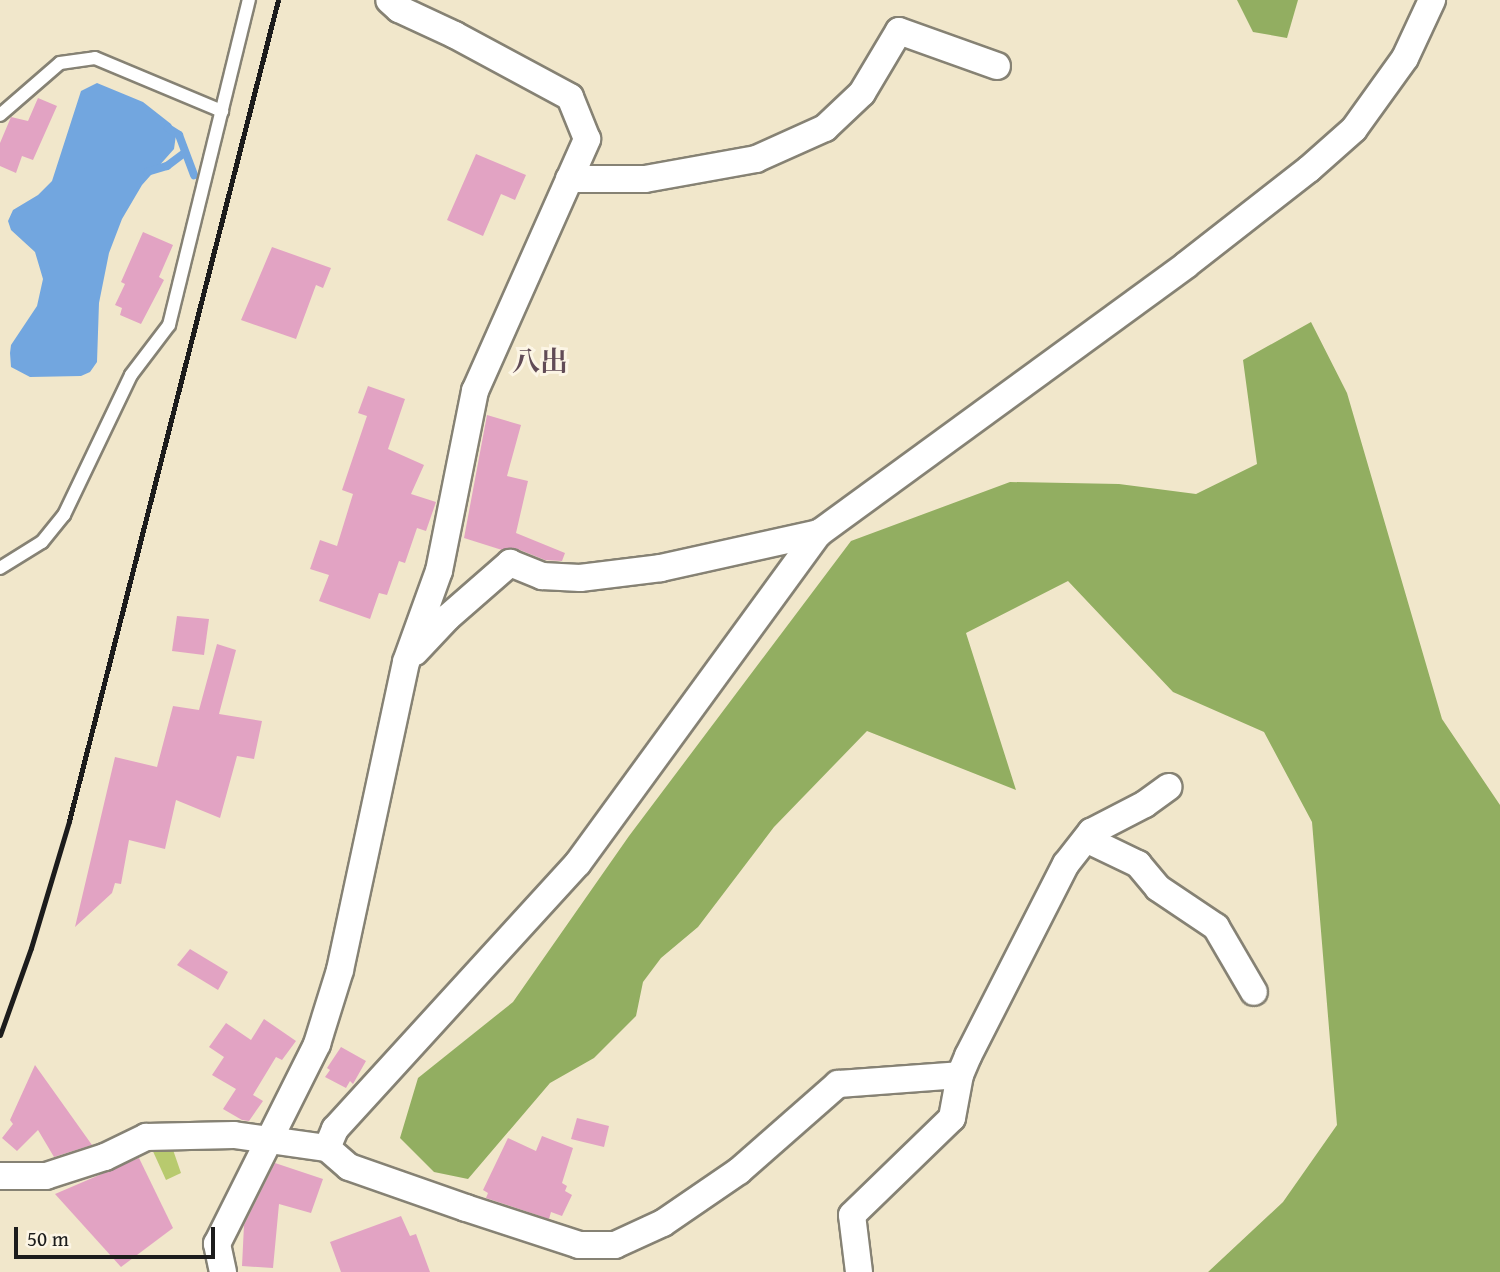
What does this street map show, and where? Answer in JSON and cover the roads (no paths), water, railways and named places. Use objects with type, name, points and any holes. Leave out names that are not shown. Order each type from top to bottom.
[{"type":"street","points":[[223,1272],[217,1244],[317,1044],[340,970],[406,662],[439,571],[475,391],[587,139],[570,97],[455,35],[399,9],[389,0]]},
{"type":"street","points":[[327,1148],[335,1129],[578,863],[818,533],[1186,265],[1309,169],[1354,129],[1405,58],[1432,0]]},
{"type":"street","points":[[569,179],[645,179],[756,159],[768,154],[825,128],[862,93],[899,31],[997,66]]},
{"type":"street","points":[[406,662],[447,618],[510,563],[542,576],[580,578],[661,568],[818,533]]},
{"type":"street","points":[[859,1272],[852,1215],[953,1118],[960,1074],[1022,946],[1066,864],[1091,832],[1145,804],[1168,787]]},
{"type":"street","points":[[1086,839],[1138,864],[1158,888],[1216,928],[1254,992]]},
{"type":"street","points":[[0,1176],[46,1176],[105,1157],[146,1137],[163,1134],[234,1135],[327,1148],[349,1167],[466,1208],[579,1245],[615,1245],[663,1223],[739,1171],[838,1084],[960,1074]]},
{"type":"lane","points":[[0,568],[42,542],[64,515],[131,375],[169,325],[249,0]]},
{"type":"lane","points":[[0,115],[60,62],[94,58],[222,111]]},
{"type":"water","points":[[97,83],[143,102],[171,124],[176,135],[174,149],[142,185],[122,219],[109,253],[99,303],[97,362],[90,372],[81,376],[30,377],[11,367],[11,345],[37,306],[43,279],[35,252],[11,230],[8,221],[13,210],[38,195],[52,181],[81,91]]},
{"type":"waterway","points":[[168,128],[179,135],[194,175]]},
{"type":"waterway","points":[[147,172],[167,166],[184,153]]},
{"type":"railway","points":[[0,1035],[31,948],[69,821],[278,0]]},
{"type":"district","name":"八出","points":[[540,361]]}]
